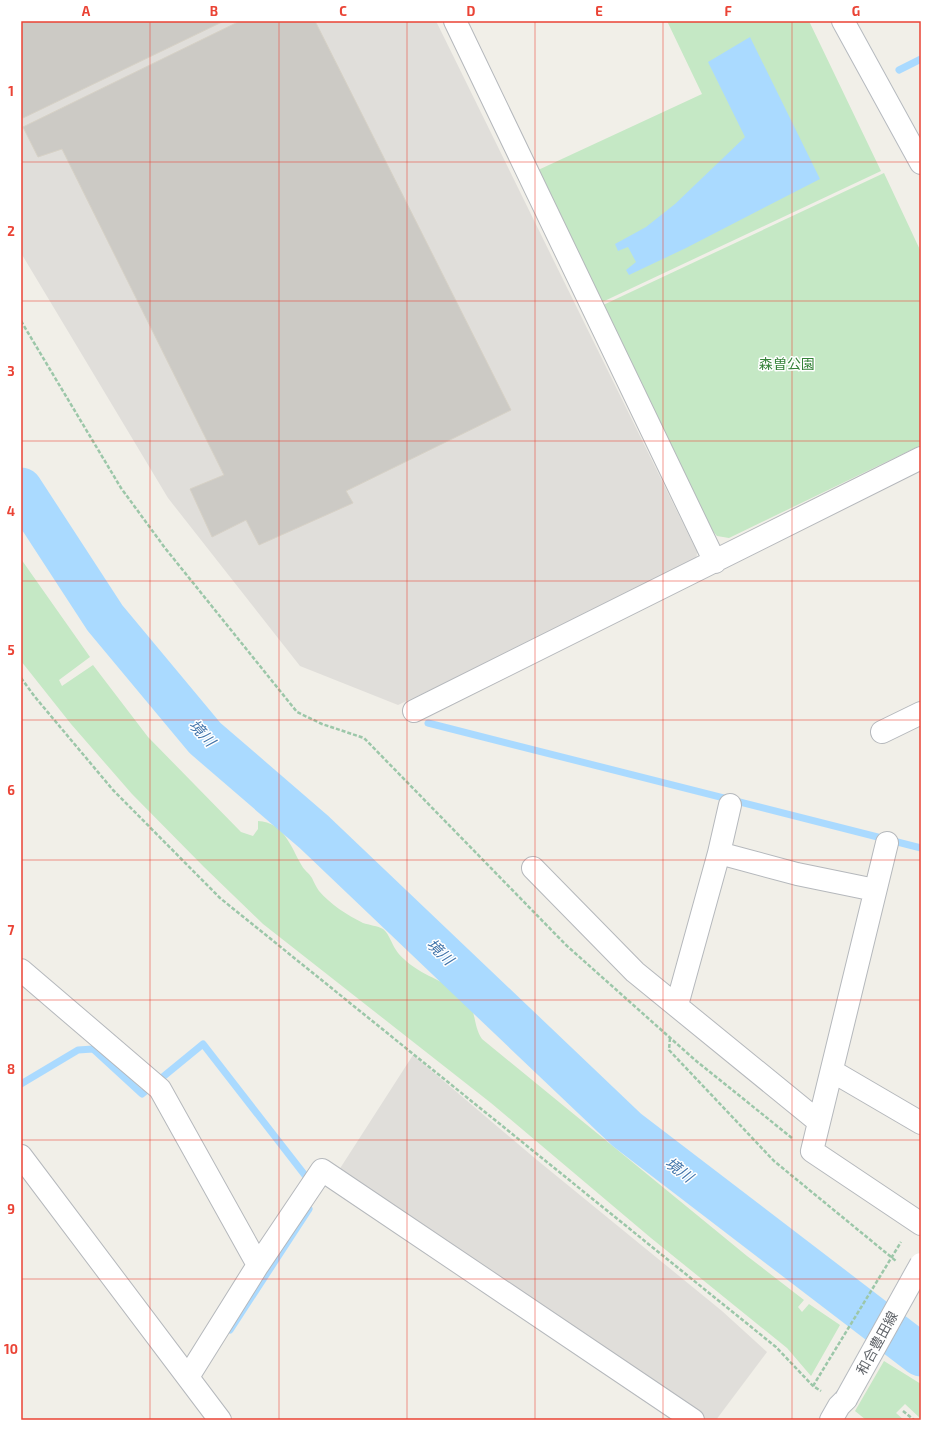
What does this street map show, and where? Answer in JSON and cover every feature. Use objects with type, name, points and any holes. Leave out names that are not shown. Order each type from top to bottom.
[{"type":"street","points":[[455,21],[715,562]]},
{"type":"street","points":[[843,21],[921,164]]},
{"type":"street","points":[[414,711],[921,458]]},
{"type":"street","points":[[882,732],[921,713]]},
{"type":"street","points":[[677,1005],[719,853],[730,805]]},
{"type":"street","points":[[887,843],[812,1151],[921,1224]]},
{"type":"street","points":[[719,853],[797,874],[875,890]]},
{"type":"street","points":[[533,868],[635,972],[819,1122]]},
{"type":"street","points":[[21,970],[160,1089],[258,1265]]},
{"type":"street","points":[[832,1071],[921,1123]]},
{"type":"street","points":[[21,1156],[220,1420]]},
{"type":"street","points":[[188,1377],[258,1265],[322,1170],[693,1420]]},
{"type":"street","name":"和合豊田線","points":[[839,1408],[912,1265]]},
{"type":"path","points":[[21,321],[121,488],[165,548],[297,712],[322,724],[364,738],[566,945],[670,1038],[756,1111],[812,1151]]},
{"type":"path","points":[[21,678],[35,697],[113,790],[220,898],[776,1347],[813,1386],[826,1394],[839,1408]]},
{"type":"path","points":[[670,1038],[669,1050],[774,1161],[912,1265]]},
{"type":"path","points":[[813,1386],[901,1242]]},
{"type":"path","points":[[903,1411],[914,1420]]},
{"type":"shaded area","points":[[21,21],[436,21],[697,552],[696,565],[398,705],[300,666],[168,498],[21,253]]},
{"type":"shaded area","points":[[413,1055],[537,1160],[722,1311],[767,1352],[716,1420],[704,1420],[587,1343],[339,1170]]},
{"type":"green space","points":[[667,21],[809,21],[881,171],[598,304],[536,171],[702,94]]},
{"type":"green space","name":"森曽公園","points":[[884,173],[921,252],[921,445],[729,538],[717,536],[710,528],[601,306]]},
{"type":"green space","points":[[21,559],[90,657],[59,680],[62,686],[93,665],[148,737],[241,832],[253,836],[258,829],[258,821],[267,822],[274,826],[286,837],[303,867],[323,896],[339,909],[357,920],[383,929],[397,952],[407,962],[418,970],[448,985],[467,1000],[472,1008],[477,1029],[482,1039],[747,1256],[804,1300],[798,1307],[802,1312],[809,1304],[840,1325],[811,1376],[787,1348],[651,1238],[491,1103],[263,924],[132,794],[71,724],[21,661]]},
{"type":"green space","points":[[884,1361],[921,1384],[921,1419],[905,1404],[896,1413],[904,1420],[866,1420],[855,1411]]},
{"type":"water","points":[[750,37],[820,179],[686,248],[629,275],[626,270],[636,262],[628,247],[618,251],[615,244],[646,227],[675,204],[745,137],[708,62]]},
{"type":"building","points":[[21,21],[224,21],[23,118],[21,113]]},
{"type":"building","points":[[240,21],[315,21],[511,410],[346,491],[353,503],[259,545],[246,520],[212,537],[190,489],[224,475],[62,149],[38,157],[23,127]]},
{"type":"waterway","points":[[899,70],[921,59]]},
{"type":"waterway","name":"境川","points":[[21,489],[105,618],[205,738],[314,832],[627,1130],[921,1355]]},
{"type":"waterway","points":[[428,723],[921,848]]},
{"type":"waterway","points":[[21,1084],[78,1050],[93,1049],[142,1094],[203,1044],[311,1183]]},
{"type":"waterway","points":[[230,1330],[309,1209]]}]
